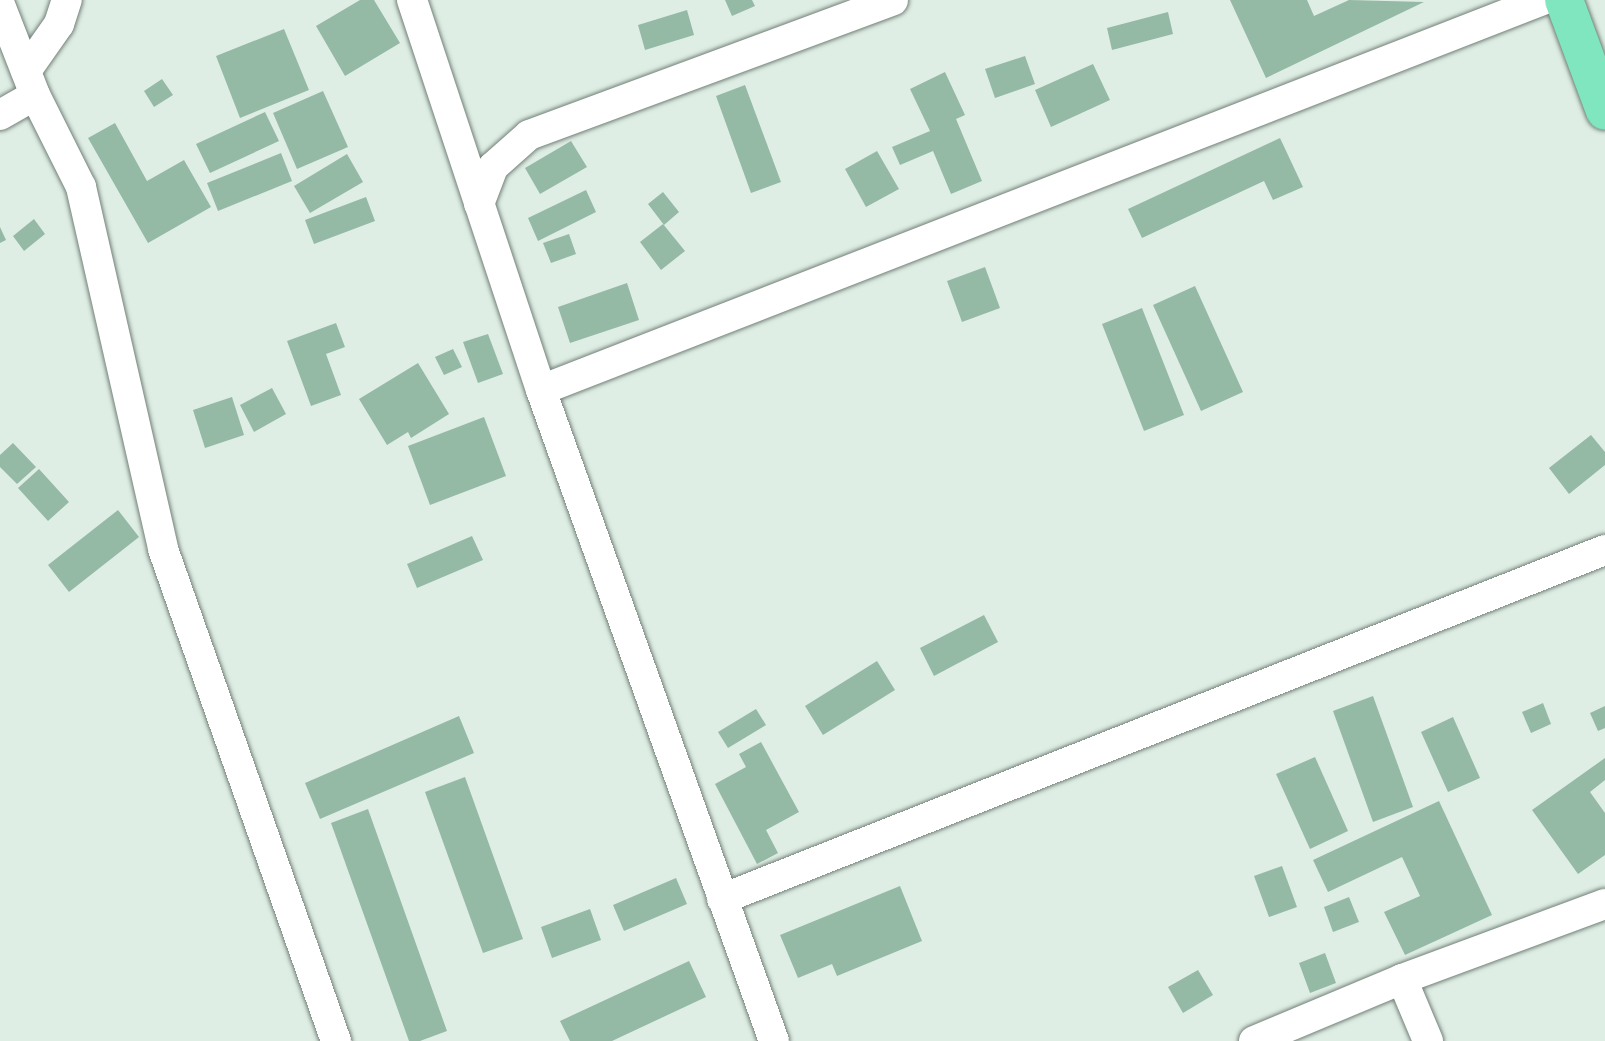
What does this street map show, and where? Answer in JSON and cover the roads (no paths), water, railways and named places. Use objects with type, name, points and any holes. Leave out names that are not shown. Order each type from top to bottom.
[{"type":"main road","points":[[1564,0],[1605,111]]},
{"type":"street","points":[[0,115],[30,83],[59,24],[67,0]]},
{"type":"street","points":[[412,0],[541,390],[774,1041]]},
{"type":"street","points":[[480,204],[493,167],[529,135],[893,0]]},
{"type":"street","points":[[541,390],[1543,0]]},
{"type":"street","points":[[0,5],[30,83],[81,187],[163,549],[336,1041]]},
{"type":"street","points":[[722,899],[1605,550]]},
{"type":"street","points":[[1254,1041],[1402,979],[1605,904]]},
{"type":"street","points":[[1402,979],[1428,1041]]}]
